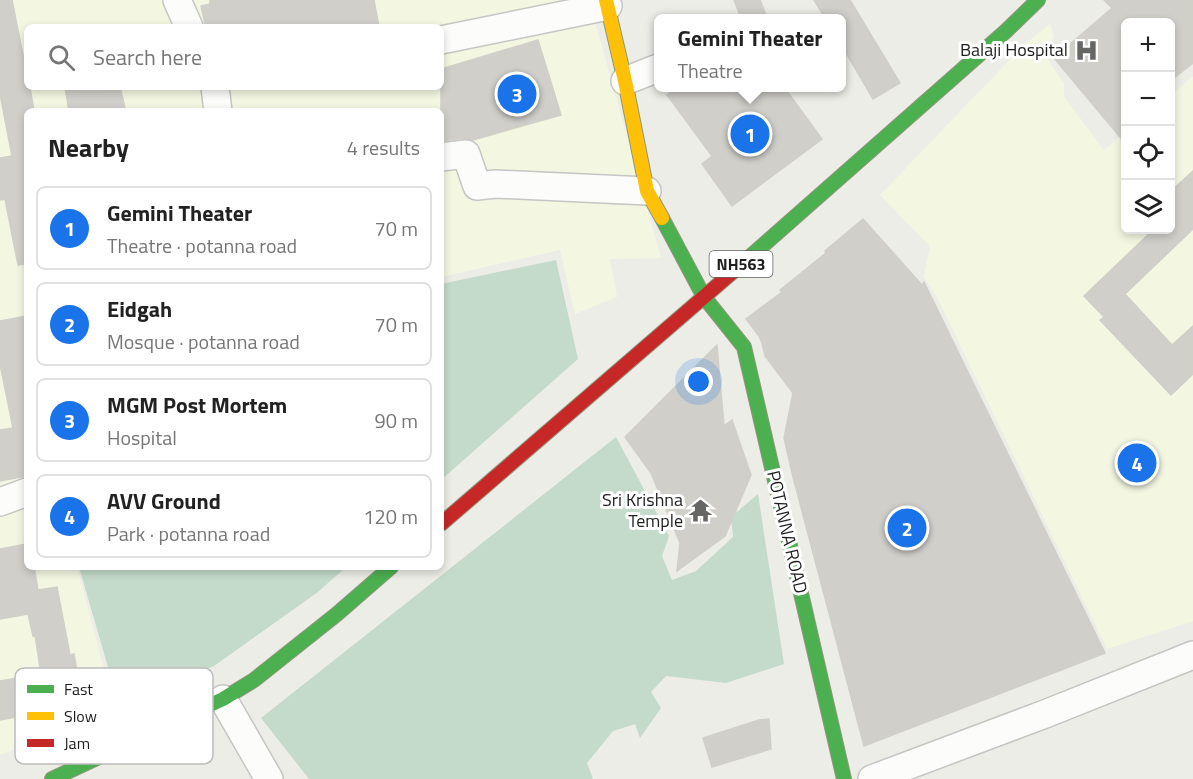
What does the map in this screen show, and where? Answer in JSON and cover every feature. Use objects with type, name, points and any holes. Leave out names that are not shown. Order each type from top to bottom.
[{"type":"main road","name":"NH563","points":[[444,521],[704,297],[1006,31],[1038,0]]},
{"type":"main road","name":"POTANNA ROAD","points":[[607,3],[647,191],[704,297],[744,347],[844,779]]},
{"type":"main road","points":[[213,704],[254,680],[337,614],[388,570]]},
{"type":"main road","points":[[52,779],[86,764]]},
{"type":"street","points":[[177,0],[188,24]]},
{"type":"street","points":[[444,39],[607,3]]},
{"type":"street","points":[[625,81],[654,70]]},
{"type":"street","points":[[215,90],[218,108]]},
{"type":"street","points":[[444,157],[466,154],[477,186],[496,184],[647,191]]},
{"type":"street","points":[[0,502],[24,493]]},
{"type":"street","points":[[883,777],[1193,655]]},
{"type":"street","points":[[223,699],[269,779]]},
{"type":"shaded area","points":[[0,0],[589,0],[661,258],[610,259],[617,297],[575,314],[560,250],[444,276],[444,108],[24,108],[24,570],[78,570],[104,668],[15,668],[15,749],[0,755]]},
{"type":"shaded area","points":[[1050,24],[1054,37],[1043,52],[1064,84],[1064,97],[1104,150],[1121,135],[1121,234],[1175,234],[1175,92],[1193,76],[1193,621],[1107,649],[938,299],[924,277],[930,246],[880,195],[1024,45]]},
{"type":"shaded area","points":[[556,260],[578,359],[444,477],[444,283]]},
{"type":"shaded area","points":[[616,437],[669,536],[662,556],[672,580],[696,571],[733,537],[731,517],[758,494],[784,664],[726,683],[666,676],[651,692],[661,708],[640,738],[635,724],[613,731],[587,763],[593,779],[309,779],[261,718]]},
{"type":"shaded area","points":[[80,570],[343,570],[318,592],[214,666],[209,668],[108,668]]},
{"type":"building","points":[[0,0],[12,0],[24,60],[24,90],[30,90],[34,108],[24,108],[24,264],[18,265],[5,199],[0,200],[0,158],[12,156],[0,94]]},
{"type":"building","points":[[210,0],[374,0],[378,24],[205,24],[201,6],[210,4]]},
{"type":"building","points":[[734,0],[760,0],[765,14],[739,14]]},
{"type":"building","points":[[814,0],[850,0],[900,83],[873,99],[846,53],[846,14],[823,14]]},
{"type":"building","points":[[1104,0],[1193,0],[1193,63],[1175,77],[1175,18],[1121,18],[1121,138],[1054,58],[1112,8]]},
{"type":"building","points":[[538,40],[561,115],[473,140],[464,138],[444,141],[444,108],[441,108],[441,90],[444,90],[444,68]]},
{"type":"building","points":[[66,90],[121,90],[125,108],[68,108]]},
{"type":"building","points":[[671,92],[788,92],[822,139],[732,206],[702,164],[712,156],[667,95]]},
{"type":"building","points":[[1193,171],[1193,229],[1125,294],[1172,345],[1193,326],[1193,374],[1171,395],[1100,320],[1104,317],[1084,296],[1149,234],[1175,234],[1175,187]]},
{"type":"building","points":[[863,219],[922,285],[924,282],[1105,653],[864,746],[784,438],[793,393],[765,356],[759,336],[746,319],[782,292],[780,290]]},
{"type":"building","points":[[24,317],[24,477],[0,481],[0,430],[13,428],[0,364],[0,321]]},
{"type":"building","points":[[717,345],[724,426],[732,420],[751,475],[725,536],[677,571],[680,543],[651,473],[625,437]]},
{"type":"building","points":[[24,545],[24,570],[35,570],[38,590],[57,587],[70,655],[74,654],[76,668],[40,668],[35,635],[33,636],[28,614],[0,619],[0,549]]},
{"type":"building","points":[[15,678],[15,717],[0,720],[0,681]]},
{"type":"building","points":[[769,719],[771,749],[712,767],[703,738],[759,720]]},
{"type":"traffic: fast","points":[[735,270],[1006,31],[1038,0]]},
{"type":"traffic: fast","points":[[662,218],[704,297],[744,347],[844,779]]},
{"type":"traffic: fast","points":[[213,704],[254,680],[337,614],[388,570]]},
{"type":"traffic: fast","points":[[52,779],[84,764]]},
{"type":"traffic: slow","points":[[606,0],[647,191],[662,218]]},
{"type":"traffic: jam","points":[[444,521],[735,270]]},
{"type":"place","name":"Balaji Hospital","points":[[1086,50]]},
{"type":"place","name":"MGM Post Mortem","points":[[517,94]]},
{"type":"place","name":"Gemini Theater","points":[[750,134]]},
{"type":"place","name":"AVV Ground","points":[[1137,463]]},
{"type":"place","name":"Sri Krishna Temple","points":[[701,510]]},
{"type":"place","name":"Eidgah","points":[[907,528]]}]
